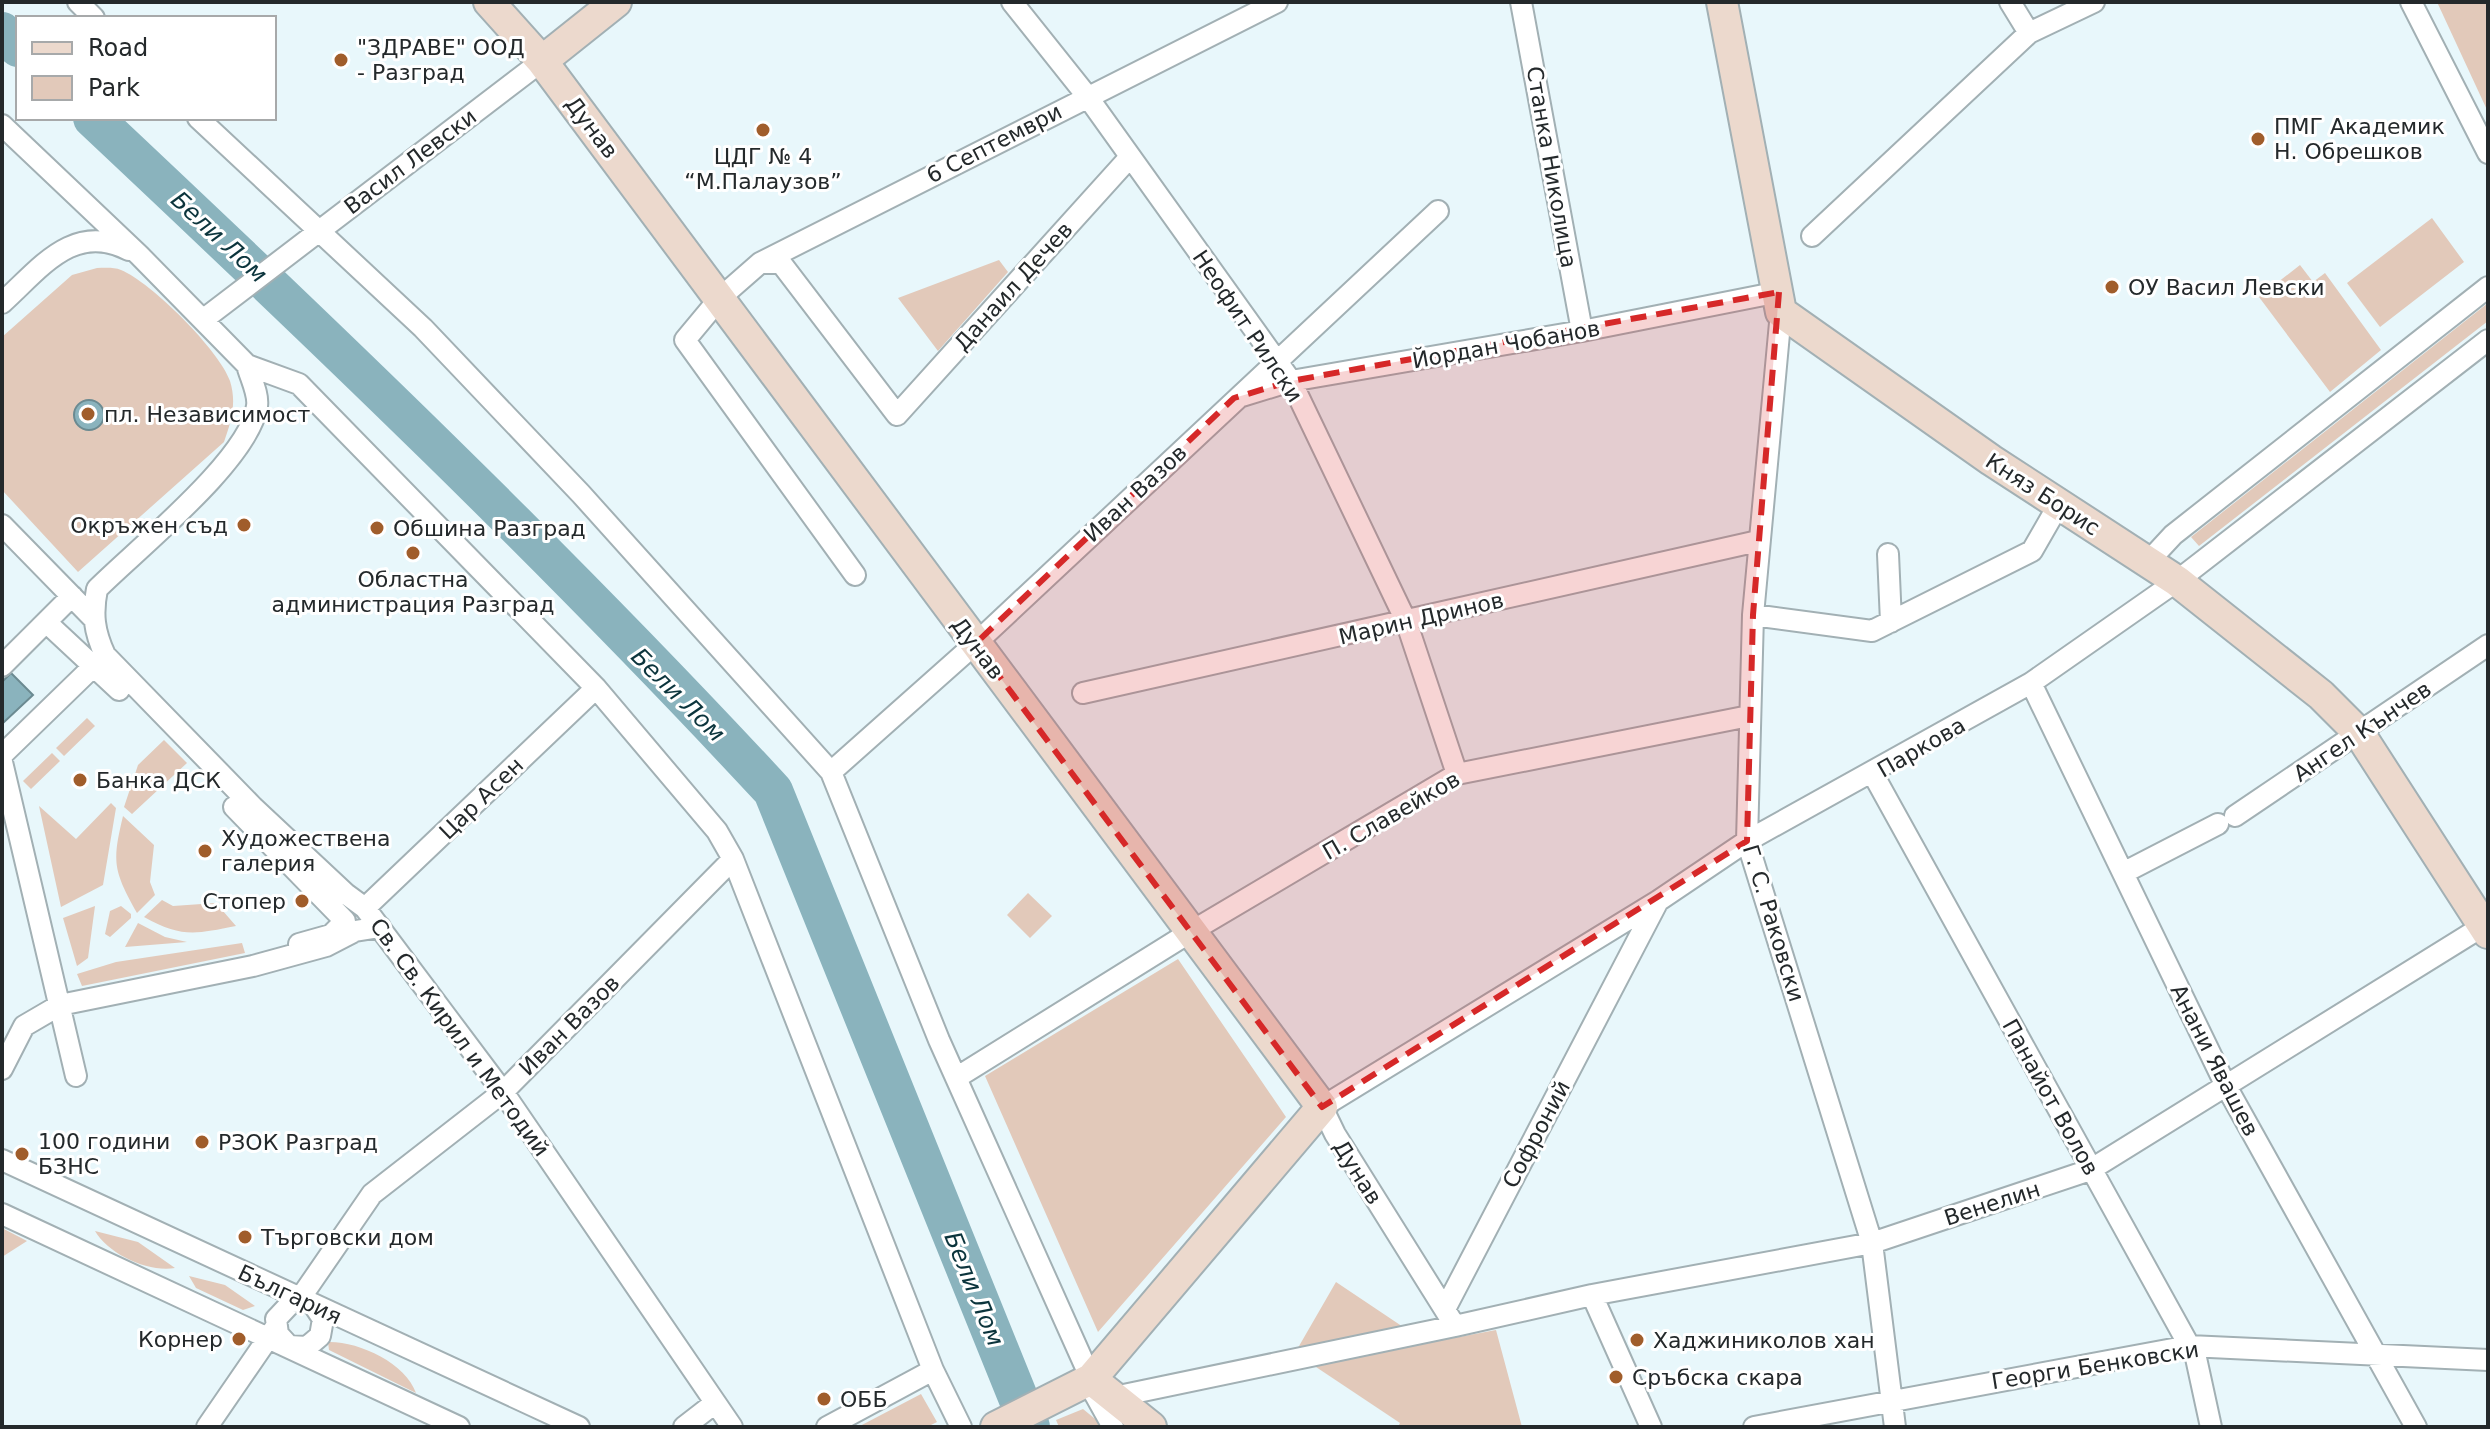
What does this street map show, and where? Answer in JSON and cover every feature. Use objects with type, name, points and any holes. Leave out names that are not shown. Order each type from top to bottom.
[{"type":"street","name":"Дунав","points":[[489,2],[542,61],[1322,1107],[1335,1134],[1450,1318]]},
{"type":"street","name":"Васил Левски","points":[[204,319],[616,2]]},
{"type":"street","name":"Неофит Рилски","points":[[1012,2],[1087,96],[1291,381],[1406,621],[1457,774]]},
{"type":"street","name":"6 Септември","points":[[855,575],[685,340],[720,298],[760,263],[1277,2]]},
{"type":"street","name":"Станка Николица","points":[[1521,2],[1582,331]]},
{"type":"street","points":[[1722,2],[1780,302]]},
{"type":"street","points":[[2010,2],[2029,33]]},
{"type":"street","points":[[1812,236],[2029,33],[2094,2]]},
{"type":"street","points":[[2411,2],[2488,153]]},
{"type":"street","points":[[200,120],[423,328],[581,494],[831,772],[956,1078],[1101,1396],[1151,1427]]},
{"type":"street","points":[[2,125],[139,255],[247,365],[299,384],[596,688],[717,831],[733,859],[933,1370],[961,1427]]},
{"type":"street","name":"Данаил Дечев","points":[[760,263],[781,263],[897,415],[1130,157]]},
{"type":"street","name":"Иван Вазов","points":[[831,772],[975,644],[1234,398],[1438,211]]},
{"type":"street","points":[[2,303],[75,242],[98,239],[139,255]]},
{"type":"street","points":[[2148,562],[2173,535],[2488,287]]},
{"type":"street","name":"Йордан Чобанов","points":[[1234,398],[1291,381],[1582,331],[1780,302]]},
{"type":"street","name":"Княз Борис","points":[[1780,302],[2059,504],[2177,581],[2321,695],[2359,733],[2486,927]]},
{"type":"street","name":"Г. С. Раковски","points":[[1780,302],[1753,615],[1747,841],[1872,1243],[1895,1427]]},
{"type":"street","name":"Паркова","points":[[1322,1107],[1658,901],[1747,841],[1873,774],[2031,683],[2177,581],[2488,340]]},
{"type":"street","points":[[2,525],[93,613],[97,589],[231,458],[251,432],[258,403],[247,365]]},
{"type":"street","points":[[1753,615],[1872,631],[2032,551],[2059,504]]},
{"type":"street","name":"Марин Дринов","points":[[1083,693],[1758,541]]},
{"type":"street","points":[[1888,554],[1891,622]]},
{"type":"street","points":[[2,666],[72,596]]},
{"type":"street","name":"Св. Св. Кирил и Методий","points":[[93,613],[100,660],[253,807],[365,908],[380,927],[503,1092],[732,1427]]},
{"type":"street","points":[[46,622],[100,660],[345,921],[331,935],[299,944]]},
{"type":"street","name":"Ангел Кънчев","points":[[2123,873],[2226,820],[2488,645]]},
{"type":"street","points":[[2,755],[100,660]]},
{"type":"street","name":"Анани Явашев","points":[[2031,683],[2226,1086],[2416,1427]]},
{"type":"street","name":"Цар Асен","points":[[365,908],[596,688]]},
{"type":"street","name":"П. Славейков","points":[[956,1078],[1192,931],[1457,774],[1749,716]]},
{"type":"street","points":[[2,762],[76,1076]]},
{"type":"street","name":"Панайот Волов","points":[[1873,774],[2196,1358],[2211,1427]]},
{"type":"street","name":"Иван Вазов","points":[[305,1299],[372,1194],[503,1092],[733,859]]},
{"type":"street","name":"Софроний","points":[[1450,1318],[1658,901]]},
{"type":"street","points":[[2,1069],[24,1026],[60,1005],[253,966],[326,946],[355,931],[380,927]]},
{"type":"street","name":"Венелин","points":[[1101,1396],[1450,1318],[1872,1243],[2090,1170],[2486,927]]},
{"type":"street","points":[[996,1427],[1101,1396],[1322,1107]]},
{"type":"street","name":"България","points":[[2,1160],[579,1427]]},
{"type":"street","points":[[2,1214],[273,1331],[289,1346],[459,1427]]},
{"type":"street","points":[[1592,1295],[1651,1427]]},
{"type":"street","points":[[211,1422],[273,1331],[280,1311],[305,1299],[323,1319],[320,1336],[307,1347],[289,1346]]},
{"type":"street","name":"Георги Бенковски","points":[[1754,1427],[2189,1346],[2488,1360]]},
{"type":"street","points":[[827,1427],[933,1370]]},
{"type":"street","points":[[684,1427],[715,1403]]},
{"type":"highlighted area","points":[[1779,292],[1753,615],[1747,841],[1322,1107],[975,644],[1234,398],[1291,381]]},
{"type":"green space","points":[[2437,2],[2488,2],[2488,112]]},
{"type":"green space","points":[[2432,218],[2464,262],[2380,327],[2347,283]]},
{"type":"green space","points":[[999,260],[1008,272],[938,351],[898,298]]},
{"type":"green space","points":[[2300,265],[2313,282],[2325,273],[2381,350],[2330,392],[2259,297]]},
{"type":"green space","points":[[97,268],[118,269],[134,277],[183,319],[224,368],[232,389],[233,405],[224,442],[78,572],[2,490],[2,337],[72,275]]},
{"type":"green space","points":[[2488,303],[2488,321],[2199,546],[2191,537]]},
{"type":"green space","points":[[87,718],[95,726],[64,756],[56,748]]},
{"type":"green space","points":[[164,740],[187,763],[132,814],[124,807],[138,765]]},
{"type":"green space","points":[[52,753],[60,761],[31,789],[23,781]]},
{"type":"green space","points":[[111,803],[116,808],[103,885],[61,907],[39,806],[76,839]]},
{"type":"green space","points":[[123,816],[154,845],[150,882],[155,895],[137,913],[117,866],[117,845]]},
{"type":"green space","points":[[1028,893],[1052,916],[1030,938],[1007,915]]},
{"type":"green space","points":[[162,900],[173,906],[216,903],[236,926],[189,932],[169,928],[144,917]]},
{"type":"green space","points":[[95,906],[88,958],[77,966],[63,918]]},
{"type":"green space","points":[[121,906],[131,914],[131,918],[110,937],[105,934],[110,911]]},
{"type":"green space","points":[[138,923],[165,937],[187,942],[125,947]]},
{"type":"green space","points":[[242,943],[245,953],[82,986],[77,974],[116,962]]},
{"type":"green space","points":[[1178,959],[1286,1117],[1098,1332],[985,1076]]},
{"type":"green space","points":[[2,1228],[27,1241],[2,1257]]},
{"type":"green space","points":[[95,1231],[138,1242],[175,1268],[153,1268],[130,1260],[109,1247]]},
{"type":"green space","points":[[189,1276],[225,1285],[255,1306],[243,1310],[196,1288]]},
{"type":"green space","points":[[1336,1282],[1427,1343],[1496,1330],[1522,1427],[1398,1427],[1400,1423],[1295,1353]]},
{"type":"green space","points":[[328,1342],[353,1345],[380,1356],[402,1372],[416,1393],[329,1350]]},
{"type":"green space","points":[[921,1394],[937,1422],[927,1427],[858,1427]]},
{"type":"green space","points":[[1083,1409],[1105,1427],[1059,1427],[1056,1420]]},
{"type":"water","points":[[89,400],[100,404],[104,415],[100,426],[89,430],[78,426],[74,415],[78,404]]},
{"type":"water","points":[[11,673],[33,695],[2,724],[2,682]]},
{"type":"waterway","name":"Бели Лом","points":[[2,32],[16,45]]},
{"type":"waterway","name":"Бели Лом","points":[[95,120],[439,448],[608,618],[773,791],[1030,1427]]},
{"type":"place","name":"\"ЗДРАВЕ\" ООД - Разград","points":[[341,60]]},
{"type":"place","name":"ЦДГ № 4 “М.Палаузов”","points":[[763,130]]},
{"type":"place","name":"ПМГ Академик Н. Обрешков","points":[[2258,139]]},
{"type":"place","name":"ОУ Васил Левски","points":[[2112,287]]},
{"type":"place","name":"пл. Независимост","points":[[88,414]]},
{"type":"place","name":"Окръжен съд","points":[[244,525]]},
{"type":"place","name":"Обшина Разград","points":[[377,528]]},
{"type":"place","name":"Областна администрация Разград","points":[[413,553]]},
{"type":"place","name":"Банка ДСК","points":[[80,780]]},
{"type":"place","name":"Художествена галерия","points":[[205,851]]},
{"type":"place","name":"Стопер","points":[[302,901]]},
{"type":"place","name":"РЗОК Разград","points":[[202,1142]]},
{"type":"place","name":"100 години БЗНС","points":[[22,1154]]},
{"type":"place","name":"Търговски дом","points":[[245,1237]]},
{"type":"place","name":"Корнер","points":[[239,1339]]},
{"type":"place","name":"Хаджиниколов хан","points":[[1637,1340]]},
{"type":"place","name":"Сръбска скара","points":[[1616,1377]]},
{"type":"place","name":"ОББ","points":[[824,1399]]}]
